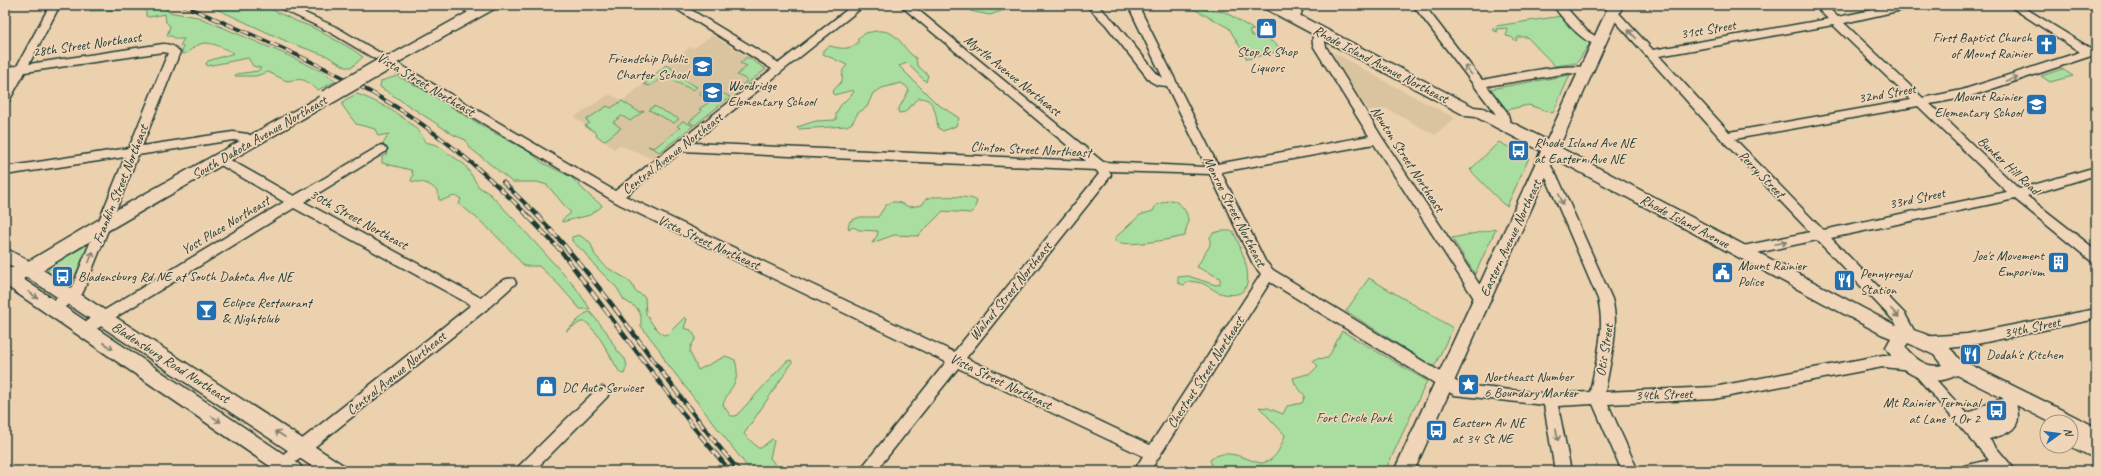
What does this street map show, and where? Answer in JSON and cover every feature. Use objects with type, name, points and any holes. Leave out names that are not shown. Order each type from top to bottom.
[{"type":"main road","name":"South Dakota Avenue Northeast","points":[[8,281],[29,270],[104,224],[252,142],[387,63],[472,10],[491,5]]},
{"type":"main road","name":"Rhode Island Avenue Northeast","points":[[1269,5],[1294,12],[1319,32],[1471,112],[1478,112],[1505,125],[1546,157]]},
{"type":"main road","name":"Eastern Avenue Northeast","points":[[1404,471],[1614,9]]},
{"type":"main road","name":"Rhode Island Avenue Northeast","points":[[1471,112],[1472,118],[1546,157]]},
{"type":"main road","name":"Rhode Island Avenue","points":[[1546,157],[1743,251],[1887,330],[1902,345]]},
{"type":"main road","name":"Rhode Island Avenue","points":[[1546,157],[1902,345]]},
{"type":"main road","name":"Bladensburg Road Northeast","points":[[5,254],[336,471]]},
{"type":"main road","name":"Bladensburg Road Northeast","points":[[8,281],[85,329],[288,467]]},
{"type":"main road","points":[[1902,345],[1914,366],[1946,368]]},
{"type":"main road","points":[[1902,345],[1937,348],[1946,368],[1964,381],[2047,414]]},
{"type":"main road","points":[[2010,400],[2039,420]]},
{"type":"main road","points":[[2079,428],[2096,436]]},
{"type":"main road","points":[[2079,441],[2096,450]]},
{"type":"street","points":[[5,98],[55,5]]},
{"type":"street","name":"Vista Street Northeast","points":[[278,5],[327,26],[387,63],[616,197],[1153,454]]},
{"type":"street","points":[[675,5],[779,68]]},
{"type":"street","name":"Central Avenue Northeast","points":[[616,197],[860,5]]},
{"type":"street","name":"Myrtle Avenue Northeast","points":[[905,5],[1102,167]]},
{"type":"street","points":[[1091,5],[1110,23],[1154,78],[1161,82],[1171,83]]},
{"type":"street","name":"Monroe Street Northeast","points":[[1133,5],[1260,264],[1268,274],[1444,382]]},
{"type":"street","points":[[1418,5],[1501,112],[1505,125]]},
{"type":"street","points":[[1558,5],[1583,33],[1599,43]]},
{"type":"street","name":"Bunker Hill Road","points":[[1820,5],[2016,194],[2096,257]]},
{"type":"street","name":"31st Street","points":[[1651,54],[1836,21],[1911,5]]},
{"type":"street","points":[[2013,5],[2094,53]]},
{"type":"street","name":"Perry Street","points":[[1614,9],[1651,54],[1726,137],[1900,318],[1902,345]]},
{"type":"street","name":"Newton Street Northeast","points":[[1319,32],[1318,42],[1320,47],[1482,299]]},
{"type":"street","name":"28th Street Northeast","points":[[5,71],[163,48],[173,50]]},
{"type":"street","name":"Franklin Street Northeast","points":[[52,309],[77,290],[174,54],[173,50]]},
{"type":"street","name":"32nd Street","points":[[1726,137],[1964,94],[2094,53]]},
{"type":"street","points":[[1479,84],[1570,69],[1586,71]]},
{"type":"street","points":[[5,171],[233,136],[244,137],[252,142]]},
{"type":"street","name":"Clinton Street Northeast","points":[[680,147],[1204,171],[1378,139]]},
{"type":"street","name":"Yost Place Northeast","points":[[85,329],[381,148]]},
{"type":"street","name":"Otis Street","points":[[1546,157],[1553,180],[1605,299],[1609,314],[1609,328],[1597,396],[1630,471]]},
{"type":"street","name":"30th Street Northeast","points":[[221,160],[294,202],[482,305]]},
{"type":"street","name":"Walnut Street Northeast","points":[[867,471],[1105,175],[1102,167]]},
{"type":"street","name":"33rd Street","points":[[1743,251],[2016,194],[2096,171]]},
{"type":"street","name":"Chestnut Street Northeast","points":[[1142,471],[1268,274]]},
{"type":"street","name":"Central Avenue Northeast","points":[[288,467],[302,448],[509,283]]},
{"type":"street","name":"34th Street","points":[[1444,382],[1459,392],[1550,400],[1597,396],[1714,393],[1902,345],[1967,340],[2096,314]]},
{"type":"street","points":[[1947,401],[1941,390],[1946,368],[1957,346],[1967,340]]},
{"type":"street","points":[[1914,366],[2005,467]]},
{"type":"street","points":[[524,471],[602,393]]},
{"type":"street","points":[[1550,400],[1563,471]]},
{"type":"street","points":[[2010,400],[2011,418],[2003,429],[1971,428],[1978,417],[1992,408],[2010,400]]},
{"type":"street","points":[[1969,471],[2005,467]]},
{"type":"shaded area","points":[[712,35],[767,69],[653,159],[619,145],[614,149],[574,117],[610,94],[622,101],[690,47],[694,48]]},
{"type":"shaded area","points":[[1335,53],[1455,118],[1435,135],[1387,109],[1368,110],[1336,62]]},
{"type":"green space","points":[[92,5],[164,5],[168,12],[198,17],[285,54],[325,73],[336,81],[318,90],[304,80],[287,81],[268,72],[256,76],[235,76],[236,74],[258,71],[261,68],[253,66],[248,58],[207,66],[206,63],[208,61],[234,53],[207,43],[202,43],[182,54],[183,46],[180,45],[184,39],[176,39],[172,36],[167,36],[170,26],[166,22],[165,14],[149,17],[146,16],[146,11],[141,10],[90,11]]},
{"type":"green space","points":[[208,5],[262,5],[312,27],[352,49],[363,57],[352,67],[346,67],[327,56],[290,43]]},
{"type":"green space","points":[[980,5],[1018,5],[990,15],[970,11],[969,9]]},
{"type":"green space","points":[[1186,5],[1200,5],[1207,10],[1225,12],[1254,30],[1249,31],[1252,36],[1261,36],[1283,50],[1247,59],[1229,28]]},
{"type":"green space","points":[[1562,16],[1590,43],[1577,63],[1555,66],[1527,37],[1518,37],[1516,41],[1511,37],[1506,36],[1508,30],[1507,28],[1496,29],[1498,32],[1492,30],[1496,26]]},
{"type":"green space","points":[[884,31],[895,36],[916,58],[917,65],[928,75],[926,82],[907,63],[899,66],[936,103],[959,118],[956,126],[943,131],[938,128],[934,108],[928,100],[924,98],[918,98],[905,112],[899,113],[898,110],[909,90],[901,83],[882,88],[873,93],[867,107],[858,113],[852,123],[847,126],[798,129],[797,127],[816,121],[836,120],[836,114],[840,106],[854,92],[853,90],[834,95],[832,92],[842,81],[843,70],[847,65],[823,54],[823,50],[830,46],[841,48],[851,47],[858,43],[858,38],[866,33]]},
{"type":"green space","points":[[747,57],[766,69],[744,86],[742,85],[748,80],[737,75],[747,66],[740,63]]},
{"type":"green space","points":[[666,65],[675,70],[671,73],[697,87],[693,90],[665,77],[649,86],[644,84]]},
{"type":"green space","points":[[2062,69],[2073,76],[2050,82],[2041,76]]},
{"type":"green space","points":[[1570,75],[1553,113],[1528,105],[1506,110],[1490,89]]},
{"type":"green space","points":[[397,76],[419,87],[489,130],[528,151],[543,163],[571,177],[591,197],[602,205],[601,207],[590,215],[562,222],[562,220],[571,213],[547,185],[537,182],[512,182],[469,147],[466,140],[454,135],[380,87],[381,81]]},
{"type":"green space","points":[[708,86],[730,97],[695,125],[689,122],[702,111],[699,109],[711,101],[698,94]]},
{"type":"green space","points":[[357,94],[396,113],[421,134],[425,142],[437,145],[465,165],[479,187],[490,194],[512,217],[576,288],[590,309],[580,309],[559,285],[539,266],[524,266],[493,233],[459,204],[461,199],[455,196],[439,200],[438,192],[431,186],[425,183],[411,181],[413,174],[411,170],[382,163],[382,157],[387,154],[383,144],[389,134],[378,136],[375,129],[356,124],[342,105],[345,100]]},
{"type":"green space","points":[[622,101],[639,112],[644,111],[630,121],[622,116],[613,122],[621,128],[604,141],[596,135],[597,133],[585,126],[590,123],[586,120],[607,106],[611,108]]},
{"type":"green space","points":[[654,106],[679,119],[674,123],[649,110]]},
{"type":"green space","points":[[683,121],[693,126],[660,152],[648,146],[654,148],[680,128],[677,126]]},
{"type":"green space","points":[[1499,142],[1529,158],[1507,206],[1503,204],[1470,170]]},
{"type":"green space","points":[[932,197],[962,197],[977,201],[974,210],[970,213],[943,211],[918,236],[894,235],[872,243],[877,236],[878,231],[859,230],[853,227],[850,229],[848,228],[850,221],[860,217],[878,217],[886,205],[892,202],[898,202],[909,207],[922,205],[926,199]]},
{"type":"green space","points":[[1173,200],[1179,204],[1188,217],[1185,236],[1160,241],[1129,244],[1115,241],[1115,238],[1140,215],[1153,211],[1156,205]]},
{"type":"green space","points":[[1496,229],[1475,274],[1452,238]]},
{"type":"green space","points":[[1233,231],[1241,249],[1247,272],[1247,282],[1244,290],[1237,294],[1224,294],[1201,283],[1189,281],[1184,285],[1178,283],[1178,277],[1188,276],[1216,285],[1220,284],[1220,278],[1197,267],[1210,245],[1210,237],[1213,233]]},
{"type":"green space","points":[[579,235],[590,242],[595,255],[606,267],[625,278],[632,284],[635,291],[645,297],[646,314],[653,325],[663,335],[668,334],[685,317],[687,319],[684,328],[691,330],[696,338],[691,346],[690,352],[698,370],[726,356],[735,360],[737,368],[736,379],[723,405],[731,416],[736,416],[787,361],[791,360],[792,363],[744,434],[758,448],[761,448],[772,439],[774,441],[770,458],[780,471],[752,471],[746,465],[666,362],[659,349],[641,326],[641,316],[637,308],[624,300],[617,288],[572,241],[572,237]]},
{"type":"green space","points":[[86,245],[88,247],[71,285],[67,286],[46,273],[52,264]]},
{"type":"green space","points":[[1369,278],[1453,328],[1434,367],[1346,311]]},
{"type":"green space","points":[[590,312],[606,331],[616,349],[625,359],[627,366],[624,374],[620,373],[598,335],[586,322],[581,322],[566,331],[586,313]]},
{"type":"green space","name":"Fort Circle Park","points":[[1342,331],[1427,381],[1385,471],[1214,471],[1210,460],[1222,454],[1241,456],[1260,463],[1270,460],[1277,454],[1285,435],[1259,407],[1268,408],[1283,414],[1287,406],[1302,403],[1305,396],[1295,384],[1293,378],[1311,373],[1318,366],[1313,361],[1314,359],[1328,358]]},
{"type":"railway","points":[[183,5],[316,64],[368,90],[393,105],[447,143],[481,171],[527,215]]},
{"type":"railway","points":[[503,182],[537,215]]},
{"type":"railway","points":[[527,215],[561,251],[691,424],[730,471]]},
{"type":"railway","points":[[537,215],[590,277],[688,407],[739,471]]},
{"type":"place","name":"Stop & Shop Liquors","points":[[1267,29]]},
{"type":"place","name":"First Baptist Church of Mount Rainier","points":[[2047,45]]},
{"type":"place","name":"Friendship Public Charter School","points":[[703,66]]},
{"type":"place","name":"Woodridge Elementary School","points":[[713,93]]},
{"type":"place","name":"Mount Rainier Elementary School","points":[[2037,104]]},
{"type":"place","name":"Rhode Island Ave NE at Eastern Ave NE","points":[[1519,150]]},
{"type":"place","name":"Joe's Movement Emporium","points":[[2059,263]]},
{"type":"place","name":"Mount Rainier Police","points":[[1723,273]]},
{"type":"place","name":"Bladensburg Rd NE at South Dakota Ave NE","points":[[63,276]]},
{"type":"place","name":"Pennyroyal Station","points":[[1844,281]]},
{"type":"place","name":"Eclipse Restaurant & Nightclub","points":[[206,310]]},
{"type":"place","name":"Dodah's Kitchen","points":[[1970,354]]},
{"type":"place","name":"Northeast Number 6 Boundary Marker","points":[[1469,384]]},
{"type":"place","name":"DC Auto Services","points":[[547,387]]},
{"type":"place","name":"Mt Rainier Terminal at Lane 1 Or 2","points":[[1996,410]]},
{"type":"place","name":"Eastern Av NE at 34 St NE","points":[[1436,430]]}]
